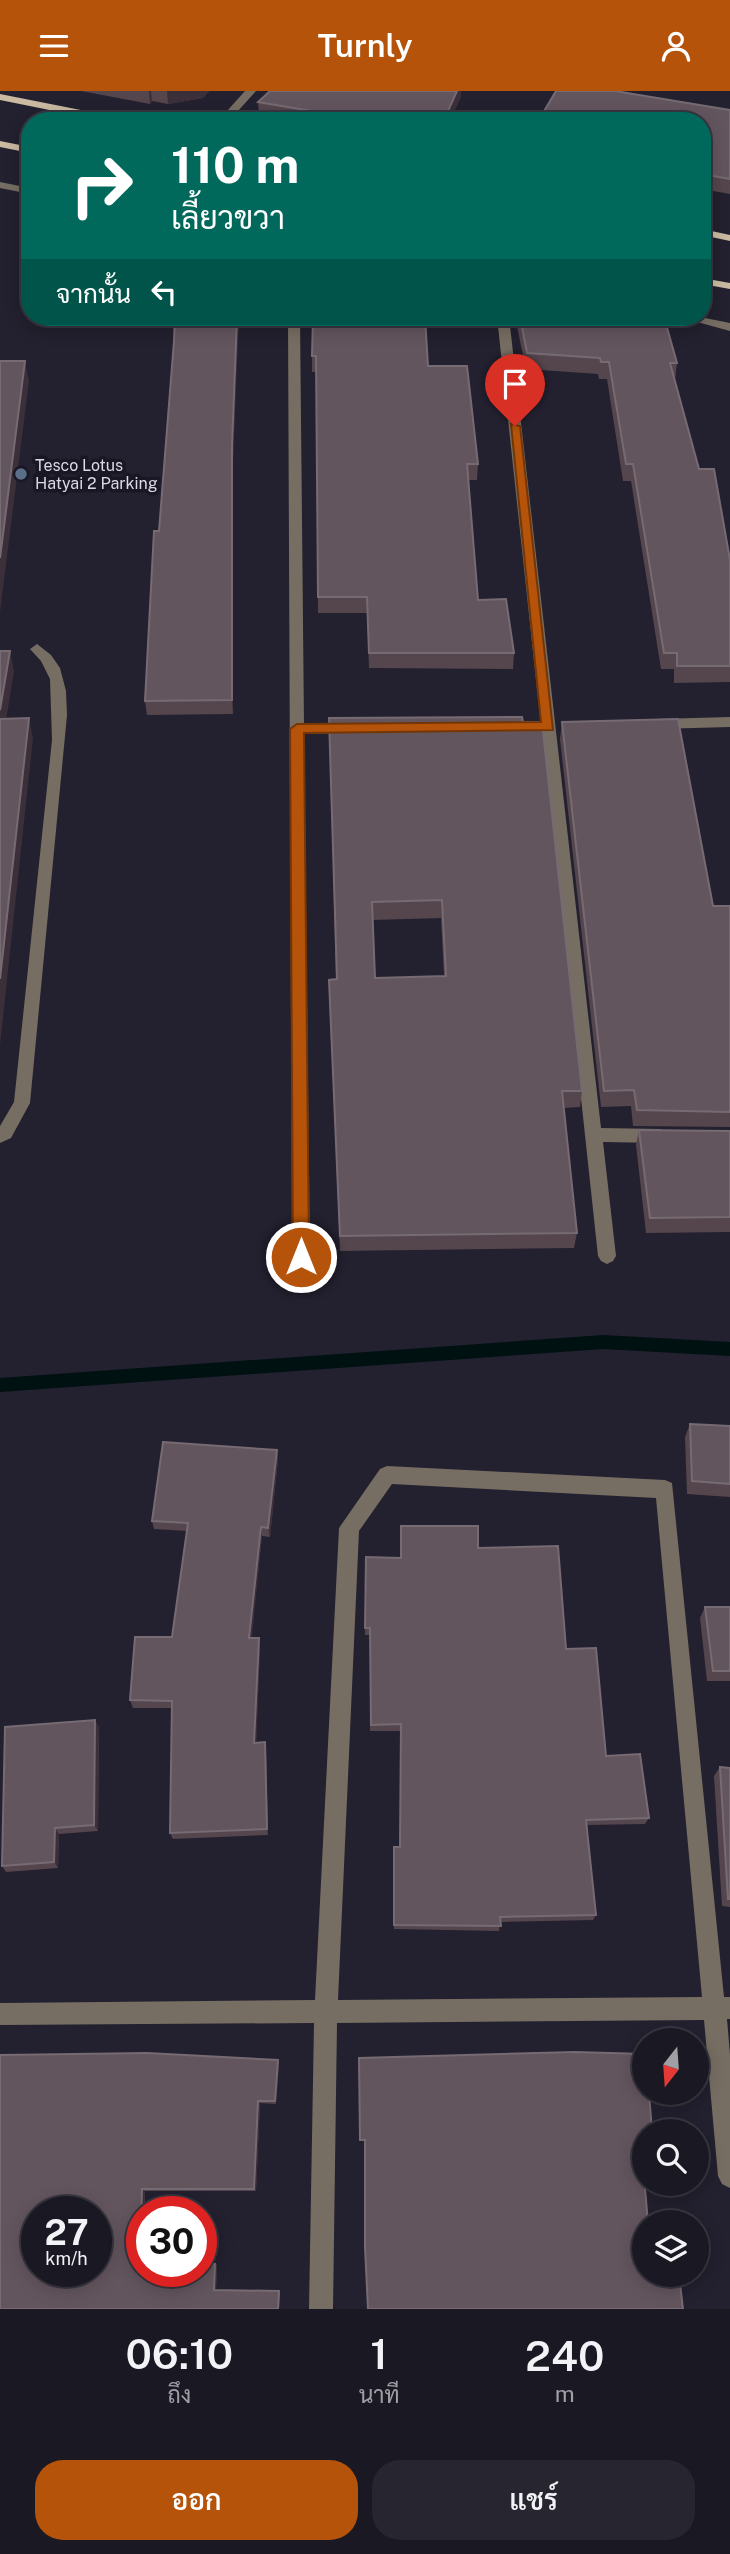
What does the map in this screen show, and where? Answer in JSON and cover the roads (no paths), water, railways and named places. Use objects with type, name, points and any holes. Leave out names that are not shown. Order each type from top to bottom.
[{"type":"main road","points":[[0,97],[76,112]]},
{"type":"main road","points":[[0,143],[21,148]]},
{"type":"main road","points":[[711,234],[730,237]]},
{"type":"main road","points":[[711,283],[730,286]]},
{"type":"street","points":[[231,112],[251,91]]},
{"type":"street","points":[[0,185],[21,189]]},
{"type":"street","points":[[711,323],[730,327]]},
{"type":"street","points":[[294,326],[301,1257]]},
{"type":"street","points":[[504,326],[596,1135],[607,1256]]},
{"type":"street","points":[[0,1136],[5,1133],[22,1103],[59,740],[59,684],[49,658],[37,649]]},
{"type":"street","points":[[646,724],[730,722]]},
{"type":"street","points":[[297,729],[367,728]]},
{"type":"street","points":[[596,1135],[676,1136]]},
{"type":"street","points":[[321,2309],[326,2012],[349,1528],[387,1475],[665,1489],[722,2008],[730,2176]]},
{"type":"street","points":[[0,2014],[722,2008]]},
{"type":"waterway","points":[[0,1385],[603,1342],[730,1349]]},
{"type":"place","name":"Tesco Lotus Hatyai 2 Parking","points":[[21,474]]}]
